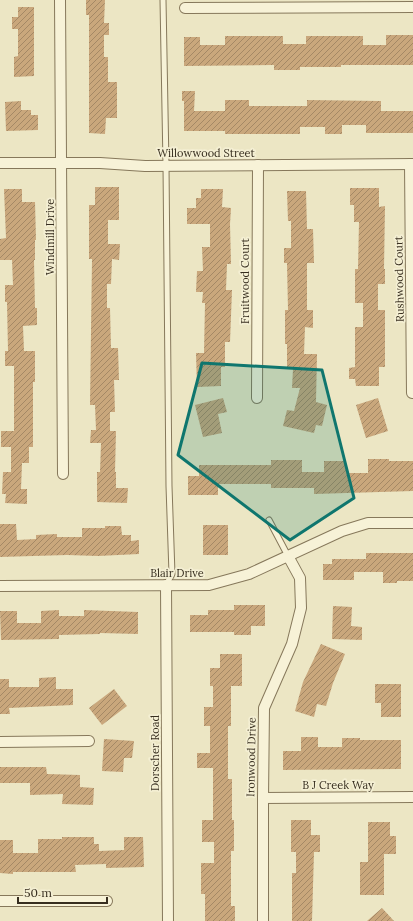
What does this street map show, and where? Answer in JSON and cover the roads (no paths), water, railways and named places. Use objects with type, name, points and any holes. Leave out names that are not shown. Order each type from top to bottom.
[{"type":"street","name":"Windmill Drive","points":[[60,0],[63,474]]},
{"type":"street","points":[[185,8],[257,4],[410,4]]},
{"type":"street","name":"Willowwood Street","points":[[0,163],[166,165],[411,164]]},
{"type":"street","name":"Rushwood Court","points":[[411,164],[412,393]]},
{"type":"street","name":"Fruitwood Court","points":[[257,398],[258,165]]},
{"type":"street","name":"Blair Drive","points":[[0,586],[209,585],[249,574],[342,531],[368,523],[413,523]]},
{"type":"street","name":"Ironwood Drive","points":[[263,921],[264,708],[292,644],[301,608],[300,578],[288,556]]},
{"type":"street","name":"Dorscher Road","points":[[166,585],[168,921]]},
{"type":"street","points":[[0,742],[89,740]]},
{"type":"street","name":"B J Creek Way","points":[[263,798],[413,797]]},
{"type":"street","points":[[0,901],[107,901]]},
{"type":"lane","points":[[163,0],[169,486],[172,574],[166,585]]},
{"type":"lane","points":[[269,520],[288,556]]}]
